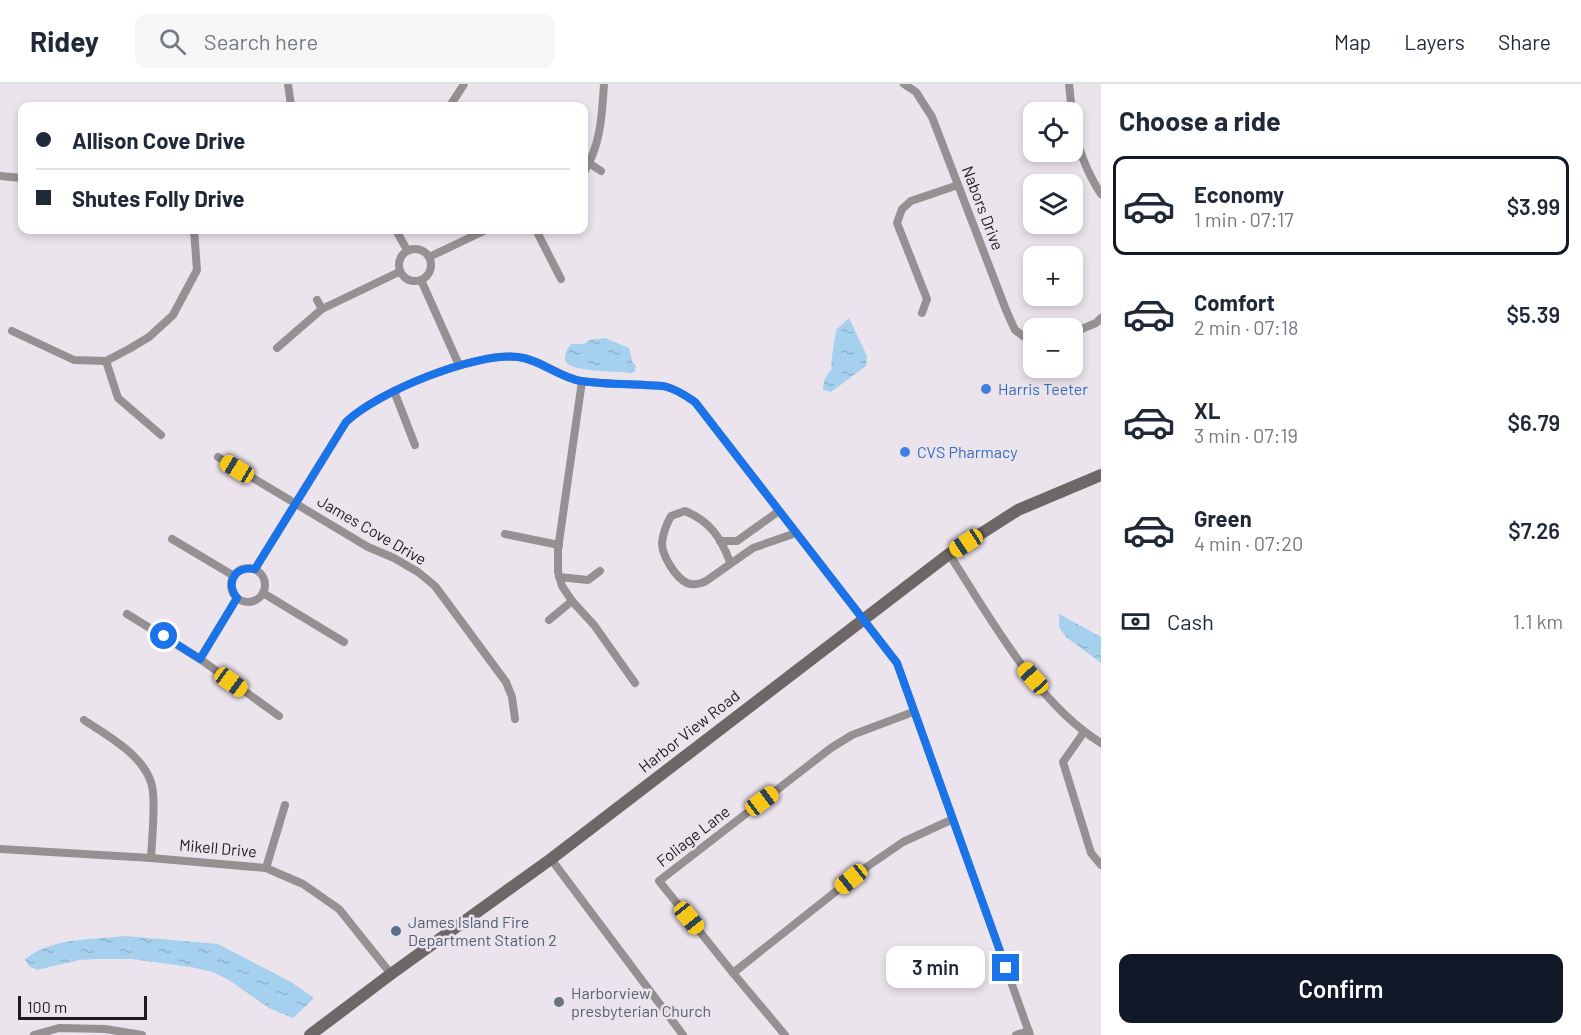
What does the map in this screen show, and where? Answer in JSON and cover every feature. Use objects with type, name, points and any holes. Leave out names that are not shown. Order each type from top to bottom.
[{"type":"main road","name":"Harbor View Road","points":[[310,1035],[551,859],[949,554],[1018,510],[1101,475]]},
{"type":"street","points":[[288,84],[290,102]]},
{"type":"street","points":[[453,102],[464,84]]},
{"type":"street","points":[[601,171],[589,164],[599,134],[604,84]]},
{"type":"street","name":"Nabors Drive","points":[[903,84],[916,92],[932,117],[1006,310],[1015,330],[1023,336]]},
{"type":"street","points":[[1069,84],[1070,102]]},
{"type":"street","points":[[1083,154],[1094,183],[1101,194]]},
{"type":"street","points":[[0,176],[18,178]]},
{"type":"street","points":[[922,313],[927,299],[897,223],[902,209],[911,201],[958,185]]},
{"type":"street","points":[[12,331],[74,360],[106,361],[149,337],[172,315],[197,270],[194,234]]},
{"type":"street","points":[[398,234],[407,250]]},
{"type":"street","points":[[429,257],[478,234]]},
{"type":"street","points":[[538,234],[561,279]]},
{"type":"street","points":[[407,250],[422,250],[429,257],[430,270],[421,280],[408,280],[399,272],[399,260],[407,250]]},
{"type":"street","points":[[277,348],[322,309],[399,272]]},
{"type":"street","points":[[421,280],[459,365]]},
{"type":"street","points":[[317,300],[322,309]]},
{"type":"street","points":[[1083,328],[1096,323],[1101,318]]},
{"type":"street","points":[[255,569],[346,422],[366,405],[394,391],[459,365],[496,356],[516,356],[533,359],[567,378],[665,387],[681,393],[695,402],[897,663],[1029,1033],[1016,1035]]},
{"type":"street","points":[[106,361],[118,398],[161,435]]},
{"type":"street","points":[[582,381],[559,545],[558,572],[562,586],[572,602],[594,625],[634,683]]},
{"type":"street","points":[[394,391],[415,445]]},
{"type":"street","name":"James Cove Drive","points":[[218,457],[368,547],[402,562],[435,586],[506,682],[512,697],[515,719]]},
{"type":"street","points":[[730,562],[720,541],[707,523],[698,516],[685,511],[671,516],[665,527],[662,546],[671,567],[688,583],[698,585],[753,548],[796,533]]},
{"type":"street","points":[[720,541],[737,541],[779,511]]},
{"type":"street","points":[[505,534],[559,545]]},
{"type":"street","points":[[172,539],[234,576]]},
{"type":"street","points":[[949,554],[1021,665],[1084,732],[1101,742]]},
{"type":"street","points":[[255,569],[262,574],[265,582],[263,593],[253,602],[245,602],[232,592],[231,584],[239,570],[255,569]]},
{"type":"street","points":[[559,577],[588,580],[600,571]]},
{"type":"street","points":[[263,593],[344,642]]},
{"type":"street","points":[[200,659],[237,598]]},
{"type":"street","points":[[549,620],[572,602]]},
{"type":"street","points":[[127,614],[200,659],[279,716]]},
{"type":"street","name":"Foliage Lane","points":[[785,1035],[659,881],[831,748],[852,735],[913,712]]},
{"type":"street","points":[[84,720],[126,749],[145,769],[153,790],[151,858]]},
{"type":"street","points":[[1084,732],[1063,762],[1091,853],[1101,865]]},
{"type":"street","points":[[266,868],[285,805]]},
{"type":"street","points":[[733,973],[868,866],[903,842],[953,819]]},
{"type":"street","name":"Mikell Drive","points":[[0,849],[266,868],[303,884],[339,909],[391,974]]},
{"type":"street","points":[[551,859],[683,1035]]},
{"type":"street","points":[[34,1035],[59,1028],[105,1029],[142,1035]]},
{"type":"water","points":[[849,318],[867,356],[866,366],[831,392],[823,390],[825,378],[832,369],[836,330]]},
{"type":"water","points":[[605,338],[629,348],[633,364],[636,365],[635,372],[576,368],[566,362],[565,355],[571,344],[584,344],[590,340]]},
{"type":"water","points":[[1059,614],[1101,637],[1101,663],[1066,637],[1059,627]]},
{"type":"water","points":[[125,936],[218,944],[291,982],[314,998],[293,1018],[269,1008],[229,980],[213,972],[191,967],[131,959],[97,959],[79,960],[37,970],[29,966],[25,959],[60,943]]},
{"type":"place","name":"Harris Teeter","points":[[986,389]]},
{"type":"place","name":"CVS Pharmacy","points":[[905,452]]},
{"type":"place","name":"James Island Fire Department Station 2","points":[[396,931]]},
{"type":"place","name":"Harborview presbyterian Church","points":[[559,1002]]},
{"type":"route","points":[[164,636],[200,659],[237,598],[232,592],[231,584],[234,576],[239,570],[255,569],[346,422],[378,398],[459,365],[496,356],[533,359],[567,378],[665,387],[681,393],[695,402],[897,663],[1006,968]]}]
